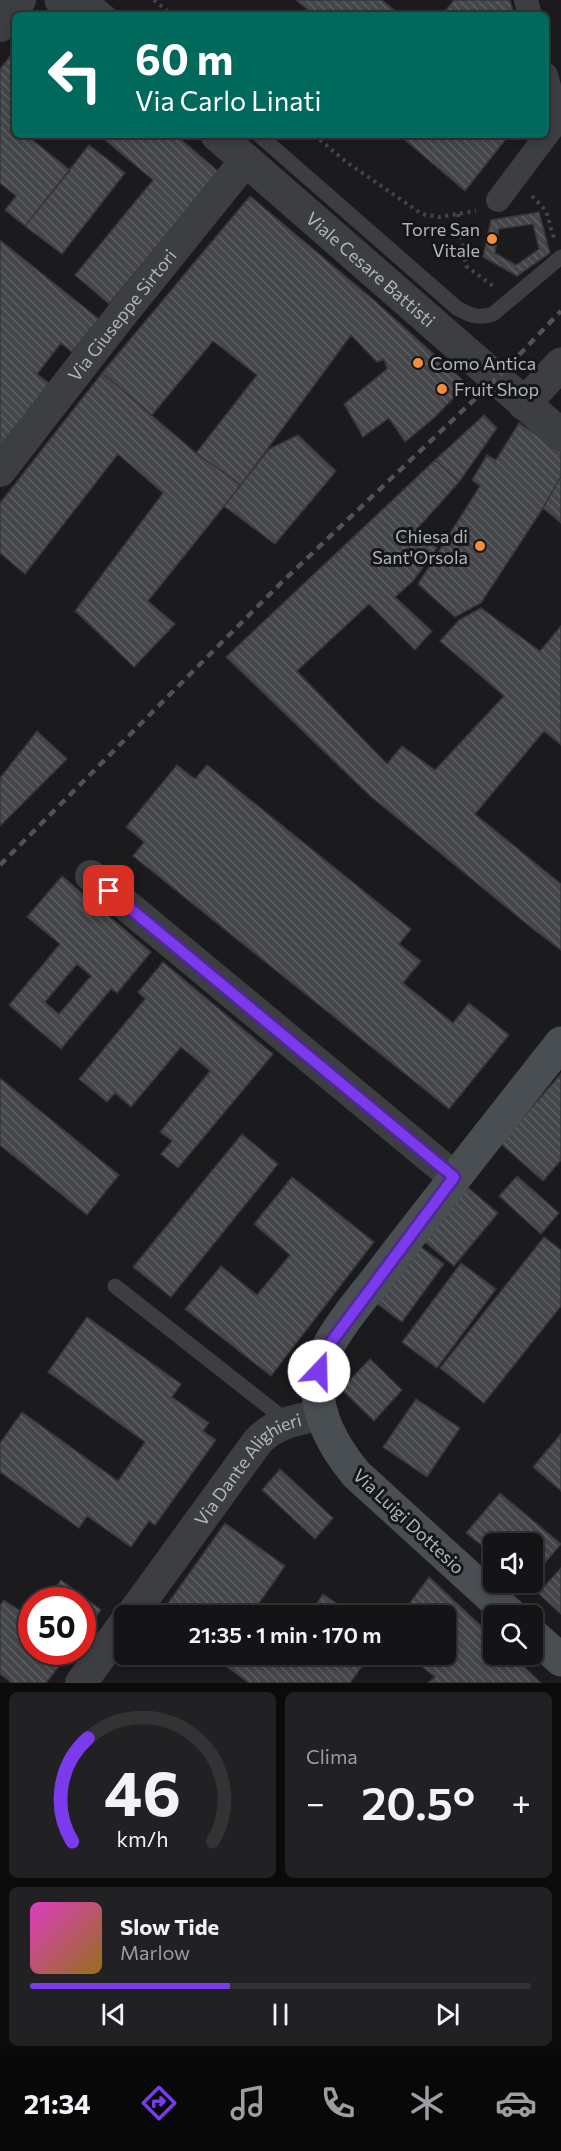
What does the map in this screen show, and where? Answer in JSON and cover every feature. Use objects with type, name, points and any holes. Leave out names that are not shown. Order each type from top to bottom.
[{"type":"main road","name":"Via Dante Alighieri","points":[[322,1414],[318,1390],[319,1371],[326,1349],[454,1177],[561,1043]]},
{"type":"main road","name":"Via Luigi Dottesio","points":[[322,1414],[330,1437],[356,1474],[500,1605]]},
{"type":"main road","points":[[543,1644],[561,1660]]},
{"type":"street","points":[[0,26],[20,0]]},
{"type":"street","points":[[61,0],[75,12]]},
{"type":"street","points":[[549,86],[558,120],[549,132]]},
{"type":"street","name":"Viale Cesare Battisti","points":[[225,138],[252,148],[524,404],[561,435]]},
{"type":"street","points":[[498,200],[544,138]]},
{"type":"street","name":"Via Giuseppe Sirtori","points":[[0,471],[252,148]]},
{"type":"street","points":[[524,404],[561,364]]},
{"type":"street","points":[[91,876],[454,1177]]},
{"type":"street","name":"Via Dante Alighieri","points":[[138,1605],[267,1431],[288,1422],[322,1414]]},
{"type":"street","points":[[81,1683],[114,1638]]},
{"type":"lane","points":[[92,0],[106,12]]},
{"type":"lane","name":"Viale Cesare Battisti","points":[[252,148],[457,308],[470,315],[486,316],[503,307]]},
{"type":"lane","points":[[503,307],[561,257]]},
{"type":"lane","points":[[115,1286],[288,1422]]},
{"type":"path","points":[[154,0],[168,12]]},
{"type":"path","points":[[318,138],[345,161],[422,214],[439,217],[458,214],[466,266],[493,286],[503,307]]},
{"type":"path","points":[[514,178],[546,211],[561,257]]},
{"type":"building","points":[[296,0],[382,0],[396,12],[310,12]]},
{"type":"building","points":[[454,0],[510,0],[513,12],[444,12]]},
{"type":"building","points":[[12,54],[12,138],[30,138],[70,170],[25,226],[5,210],[16,196],[0,183],[0,69]]},
{"type":"building","points":[[103,138],[179,138],[219,172],[109,304],[75,275],[153,180]]},
{"type":"building","points":[[403,138],[507,138],[465,191]]},
{"type":"building","points":[[89,145],[125,173],[62,254],[25,226]]},
{"type":"building","points":[[250,196],[375,301],[467,384],[435,417],[405,442],[389,418],[363,437],[344,404],[387,369],[384,359],[377,362],[351,335],[241,485],[196,453],[257,375],[213,341],[152,415],[102,373]]},
{"type":"building","name":"Torre San Vitale","points":[[539,212],[550,253],[517,276],[483,257],[491,220]],"holes":[[[533,224],[539,249],[516,265],[495,253],[499,229]]]},
{"type":"building","points":[[0,240],[99,319],[72,352],[61,343],[37,374],[50,384],[0,446]]},
{"type":"building","points":[[102,373],[196,453],[241,485],[148,601],[175,624],[134,667],[75,611],[163,493],[118,454],[25,574],[0,553],[0,503]]},
{"type":"building","points":[[484,415],[497,428],[459,482],[435,460]]},
{"type":"building","name":"Chiesa di Sant'Orsola","points":[[519,423],[561,452],[561,476],[543,508],[481,603],[455,617],[418,584],[480,486],[472,480],[487,455],[496,460]]},
{"type":"building","points":[[298,435],[336,471],[275,544],[224,506],[269,449]]},
{"type":"building","points":[[435,460],[459,482],[417,529],[437,548],[413,581],[395,597],[432,631],[415,650],[369,604],[297,671],[387,764],[402,746],[435,770],[504,696],[440,641],[459,620],[481,608],[540,651],[561,626],[561,745],[544,731],[475,814],[561,884],[561,950],[369,795],[226,657]]},
{"type":"building","points":[[561,476],[561,523],[543,508]]},
{"type":"building","points":[[37,731],[67,759],[0,826],[0,778]]},
{"type":"building","points":[[177,765],[195,779],[207,765],[411,929],[399,944],[421,961],[403,983],[453,1023],[469,1003],[509,1035],[449,1109],[133,856],[144,842],[126,827]]},
{"type":"building","points":[[62,876],[151,952],[117,993],[111,989],[61,1049],[9,1005],[60,944],[27,917]],"holes":[[[77,964],[91,976],[59,1014],[45,1002]]]},
{"type":"building","points":[[163,962],[273,1054],[178,1168],[161,1154],[172,1141],[160,1132],[210,1071],[181,1047],[131,1107],[115,1093],[107,1102],[79,1079],[145,999],[138,992]]},
{"type":"building","points":[[561,1074],[561,1160],[543,1181],[500,1143]]},
{"type":"building","points":[[0,1078],[119,1175],[87,1215],[0,1145]]},
{"type":"building","points":[[242,1134],[278,1164],[171,1297],[133,1267]]},
{"type":"building","points":[[517,1176],[559,1213],[541,1234],[499,1196]]},
{"type":"building","points":[[292,1177],[374,1242],[271,1376],[185,1309],[221,1266],[257,1295],[290,1255],[254,1224]]},
{"type":"building","points":[[466,1186],[498,1213],[454,1266],[421,1239]]},
{"type":"building","points":[[544,1237],[561,1250],[561,1306],[484,1403],[440,1368]]},
{"type":"building","points":[[414,1242],[444,1264],[402,1322],[372,1300]]},
{"type":"building","points":[[461,1263],[496,1289],[437,1368],[402,1342]]},
{"type":"building","points":[[87,1317],[181,1384],[172,1397],[209,1423],[203,1431],[216,1440],[155,1525],[149,1521],[131,1547],[87,1516],[79,1528],[0,1472],[0,1443],[22,1412],[118,1481],[145,1442],[48,1372]]},
{"type":"building","points":[[370,1359],[402,1390],[374,1421],[341,1389]]},
{"type":"building","points":[[416,1399],[460,1428],[427,1477],[383,1447]]},
{"type":"building","points":[[561,1434],[561,1491],[533,1467]]},
{"type":"building","points":[[280,1469],[333,1518],[315,1539],[262,1490]]},
{"type":"building","points":[[500,1493],[561,1544],[543,1565],[543,1533],[483,1533],[483,1546],[466,1533]]},
{"type":"building","points":[[225,1523],[285,1566],[258,1605],[167,1605]]},
{"type":"building","points":[[561,1568],[561,1614],[538,1593],[543,1593],[543,1588]]},
{"type":"building","points":[[429,1577],[483,1628],[483,1665],[522,1665],[541,1683],[428,1683],[435,1677],[420,1665],[456,1665],[456,1605],[408,1605]]},
{"type":"building","points":[[61,1580],[70,1587],[55,1587]]},
{"type":"building","points":[[323,1594],[338,1605],[316,1605]]},
{"type":"building","points":[[4,1600],[18,1610],[18,1665],[60,1665],[46,1683],[12,1683],[0,1674],[0,1605]]},
{"type":"building","points":[[96,1606],[101,1610],[96,1616]]},
{"type":"building","points":[[224,1665],[363,1665],[350,1683],[249,1683]]},
{"type":"railway","points":[[0,865],[282,582],[497,378],[561,311]]},
{"type":"place","name":"Torre San Vitale","points":[[492,239]]},
{"type":"place","name":"Como Antica","points":[[418,363]]},
{"type":"place","name":"Fruit Shop","points":[[442,389]]},
{"type":"place","name":"Chiesa di Sant'Orsola","points":[[480,546]]},
{"type":"route","points":[[109,891],[454,1177],[326,1349],[319,1371]]}]
